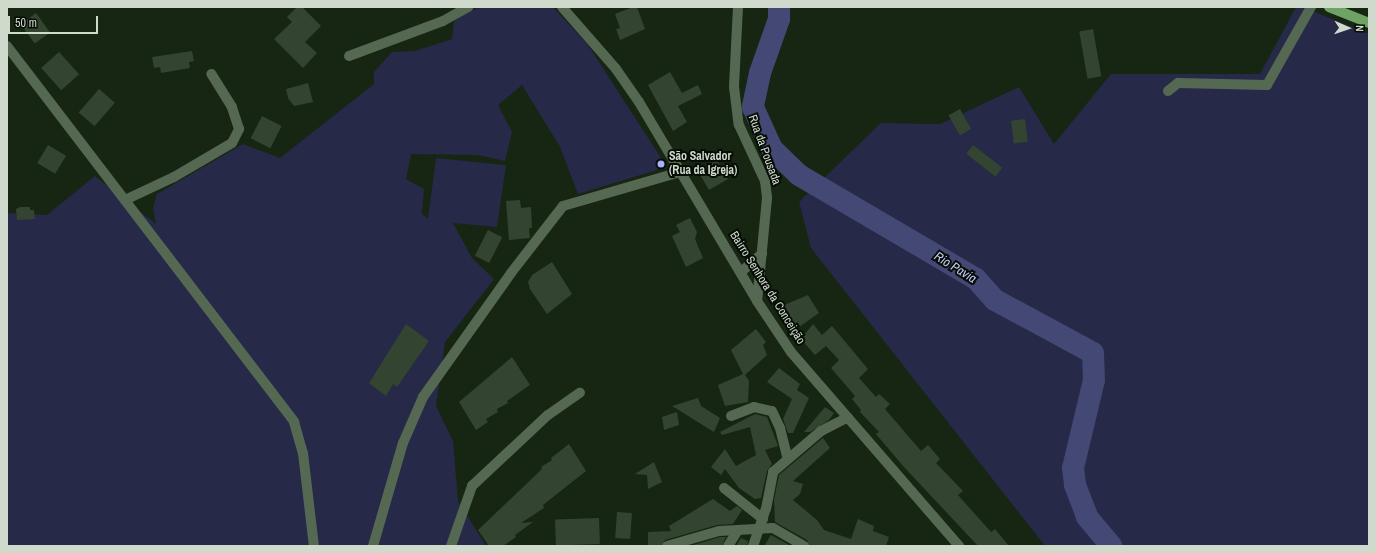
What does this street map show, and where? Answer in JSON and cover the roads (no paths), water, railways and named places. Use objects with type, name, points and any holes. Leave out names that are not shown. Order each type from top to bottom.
[{"type":"main road","points":[[1329,7],[1369,23]]},
{"type":"street","points":[[349,56],[443,21],[468,7]]},
{"type":"street","name":"Bairro Senhora da Conceição","points":[[562,7],[616,69],[640,102],[757,301],[791,352],[959,546]]},
{"type":"street","name":"Rua da Pousada","points":[[738,7],[734,87],[739,125],[765,181],[767,198],[757,301]]},
{"type":"street","points":[[1168,91],[1178,83],[1267,85],[1311,7]]},
{"type":"street","points":[[7,46],[294,422],[304,453],[314,546]]},
{"type":"street","points":[[125,200],[174,176],[232,143],[239,129],[232,107],[211,74]]},
{"type":"street","points":[[374,546],[403,443],[423,397],[511,273],[563,206],[680,172]]},
{"type":"street","points":[[741,272],[762,254]]},
{"type":"street","points":[[451,546],[472,486],[548,415],[580,393]]},
{"type":"street","points":[[731,416],[754,407],[772,411],[780,428],[787,457]]},
{"type":"street","points":[[753,546],[762,524],[773,472],[787,457],[821,431],[848,417]]},
{"type":"street","points":[[724,488],[762,524],[773,528],[804,546]]},
{"type":"street","points":[[667,546],[708,534],[738,530],[762,524]]},
{"type":"street","points":[[728,546],[738,530]]},
{"type":"waterway","name":"Rio Pavia","points":[[779,7],[779,19],[760,73],[753,107],[772,149],[799,175],[976,279],[995,300],[1093,353],[1094,380],[1073,468],[1075,485],[1087,517],[1111,546]]},
{"type":"place","name":"São Salvador (Rua da Igreja)","points":[[661,164]]}]
